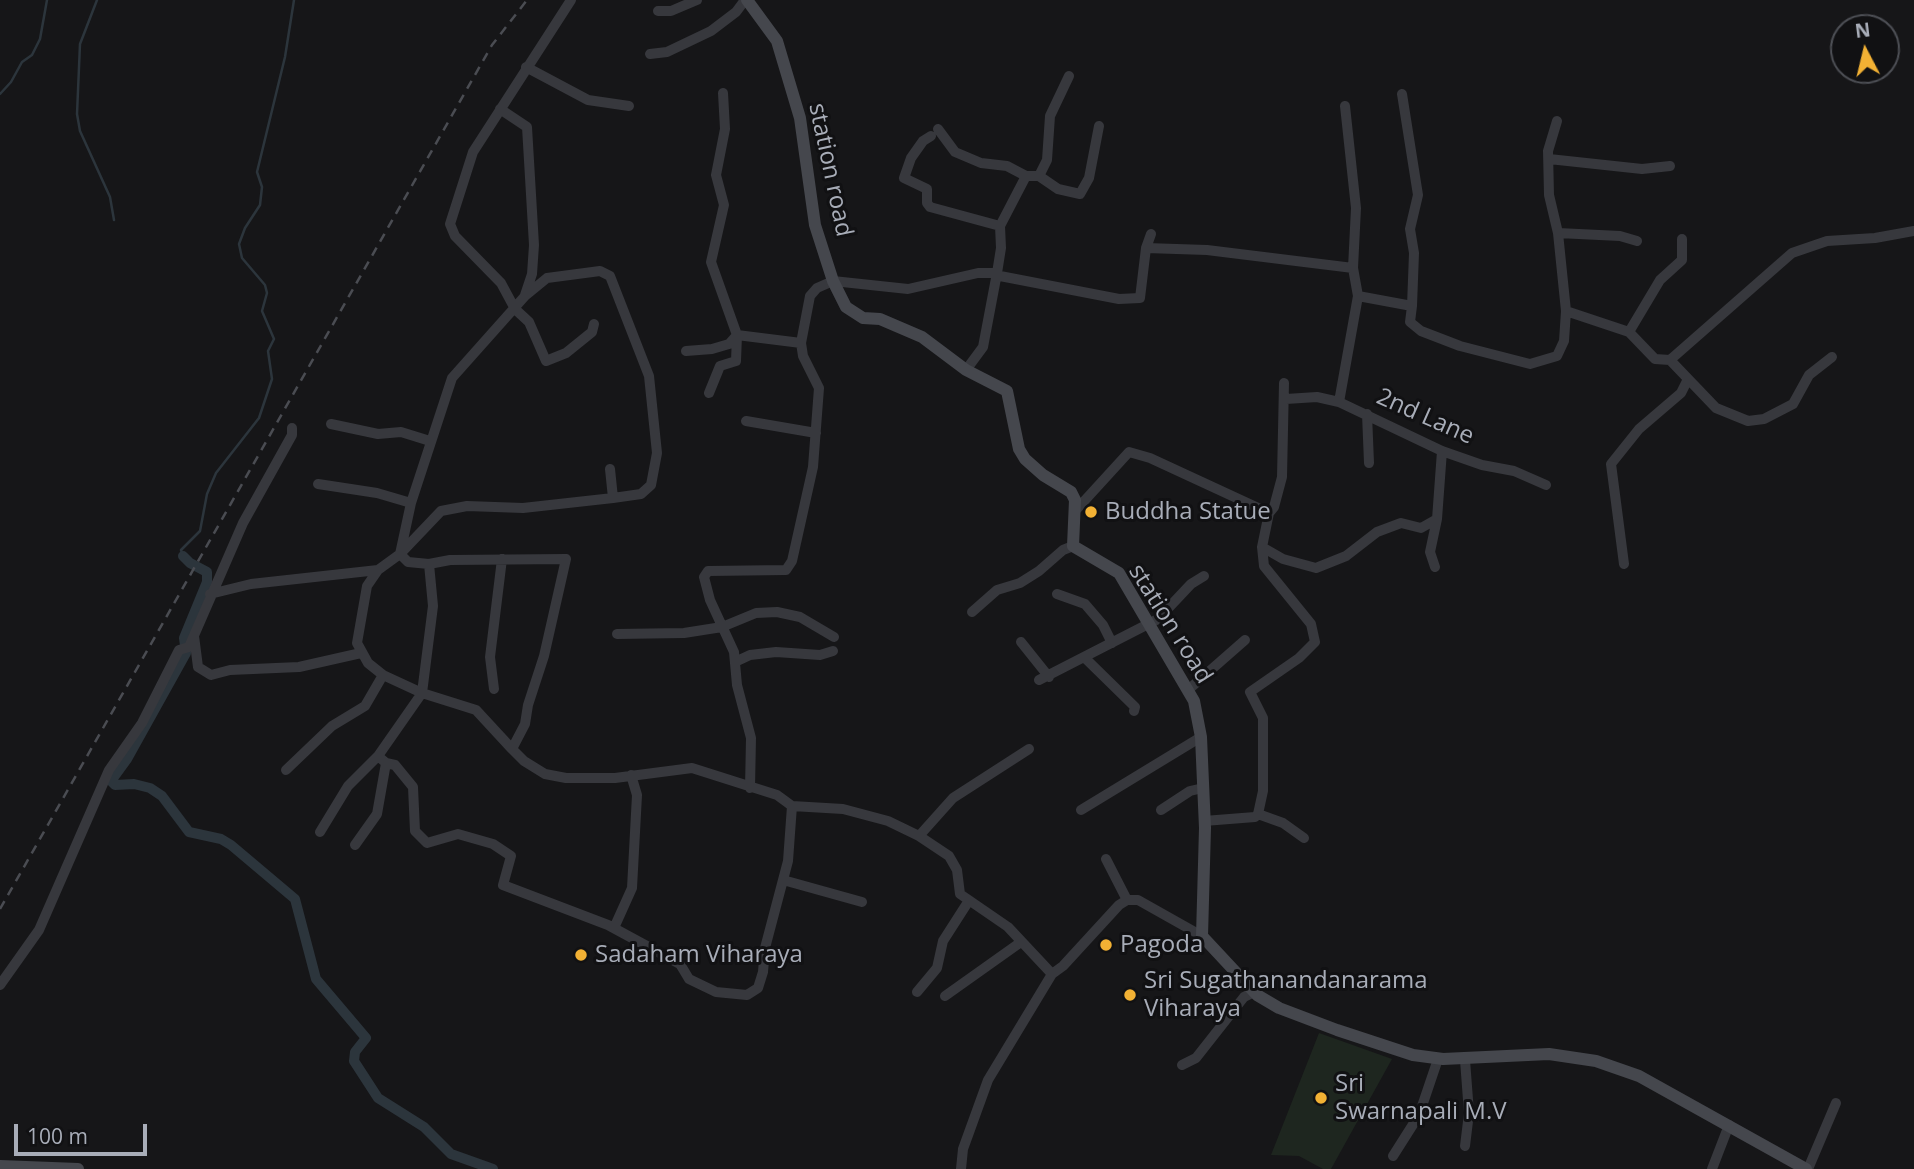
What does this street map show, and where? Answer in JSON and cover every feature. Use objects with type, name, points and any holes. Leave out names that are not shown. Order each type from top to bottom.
[{"type":"street","points":[[571,0],[473,152],[450,224],[455,236],[501,283],[515,309],[529,322],[546,361],[566,353],[592,332],[594,324]]},
{"type":"street","points":[[658,12],[671,11],[697,0]]},
{"type":"street","points":[[650,54],[667,52],[711,31],[736,12],[746,0]]},
{"type":"street","name":"station road","points":[[746,0],[777,41],[800,118],[816,225],[833,281],[850,311],[863,318],[880,319],[922,337],[967,370],[1007,391],[1019,449],[1025,459],[1043,475],[1071,492],[1076,510]]},
{"type":"street","points":[[526,67],[588,100],[629,106]]},
{"type":"street","points":[[1039,176],[1047,160],[1051,116],[1069,76]]},
{"type":"street","points":[[709,393],[720,366],[736,361],[737,335],[711,262],[724,205],[716,175],[724,129],[723,93]]},
{"type":"street","points":[[1402,94],[1419,195],[1410,229],[1414,253],[1410,322],[1420,331],[1460,346],[1530,364],[1557,356],[1564,341],[1566,311],[1558,233],[1549,195],[1548,151],[1557,121]]},
{"type":"street","points":[[1339,402],[1358,296],[1353,268],[1356,208],[1345,106]]},
{"type":"street","points":[[500,109],[527,127],[534,244],[532,274],[525,296]]},
{"type":"street","points":[[1000,226],[930,207],[927,203],[927,189],[904,178],[911,158],[923,141],[934,132],[955,152],[981,163],[1007,166],[1026,176],[1039,176],[1058,189],[1080,194],[1089,177],[1099,125]]},
{"type":"street","points":[[1549,159],[1642,169],[1670,166]]},
{"type":"street","points":[[967,370],[983,347],[1001,248],[1000,226],[1026,176]]},
{"type":"street","points":[[1670,360],[1703,328],[1791,253],[1827,241],[1875,238],[1914,230]]},
{"type":"street","points":[[1558,233],[1620,236],[1637,241]]},
{"type":"street","points":[[750,788],[751,738],[737,685],[735,662],[704,577],[708,571],[786,570],[798,540],[813,467],[819,388],[803,356],[801,343],[810,296],[817,288],[833,281],[908,289],[978,272],[997,273],[1017,281],[1041,282],[1119,299],[1140,298],[1146,248],[1151,234]]},
{"type":"street","points":[[1629,332],[1660,280],[1682,260],[1682,239]]},
{"type":"street","points":[[1146,248],[1207,250],[1353,268]]},
{"type":"street","points":[[400,554],[411,503],[452,378],[525,296],[547,278],[600,271],[610,276],[649,376],[657,453],[651,485],[641,494],[612,498],[523,508],[467,506],[441,511],[400,554],[378,569],[367,586],[357,643],[361,653],[383,675],[422,693],[476,710],[524,761],[545,774],[566,778],[631,775],[692,768],[777,795],[792,806],[843,809],[888,821],[919,836],[949,856],[957,870],[960,894],[1007,927],[1052,974]]},
{"type":"street","points":[[1358,296],[1412,306]]},
{"type":"street","points":[[1566,311],[1629,332],[1655,359],[1670,360],[1687,381],[1716,408],[1748,421],[1764,419],[1793,404],[1809,375],[1832,357]]},
{"type":"street","points":[[737,335],[801,343]]},
{"type":"street","points":[[685,351],[712,349],[729,344],[737,335]]},
{"type":"street","points":[[1624,564],[1611,464],[1639,429],[1681,393],[1687,381]]},
{"type":"street","points":[[1203,821],[1255,817],[1258,814],[1263,791],[1264,718],[1250,692],[1299,658],[1315,642],[1311,624],[1264,566],[1262,547],[1269,513],[1274,507],[1282,477],[1286,399],[1282,394],[1284,383]]},
{"type":"street","name":"2nd Lane","points":[[1286,399],[1317,397],[1339,402],[1442,451],[1482,465],[1514,471],[1546,485]]},
{"type":"street","points":[[1367,414],[1369,463]]},
{"type":"street","points":[[746,421],[816,433]]},
{"type":"street","points":[[331,425],[378,434],[401,432],[430,441]]},
{"type":"street","points":[[0,985],[39,930],[52,894],[78,846],[96,794],[142,723],[194,634],[243,523],[292,435],[292,428]]},
{"type":"street","points":[[1435,567],[1430,552],[1437,519],[1442,451]]},
{"type":"street","points":[[972,612],[997,590],[1020,583],[1039,572],[1063,550],[1073,546],[1076,510],[1099,488],[1129,452],[1150,458],[1269,513]]},
{"type":"street","points":[[610,469],[612,498]]},
{"type":"street","points":[[318,484],[377,493],[411,503]]},
{"type":"street","points":[[1262,547],[1283,559],[1316,568],[1346,556],[1377,532],[1401,523],[1421,528],[1437,519]]},
{"type":"street","name":"station road","points":[[1073,546],[1119,573],[1194,701],[1201,737],[1203,788],[1202,936]]},
{"type":"street","points":[[400,554],[408,562],[429,564],[502,559],[552,562],[566,559],[544,656],[525,723],[512,749]]},
{"type":"street","points":[[494,689],[490,657],[502,559]]},
{"type":"street","points":[[320,832],[348,786],[382,760],[422,693],[433,606],[429,564]]},
{"type":"street","points":[[210,594],[251,584],[378,569]]},
{"type":"street","points":[[1021,642],[1044,678],[1148,625],[1191,584],[1204,576]]},
{"type":"street","points":[[1057,594],[1085,604],[1103,625],[1112,643]]},
{"type":"street","points":[[617,634],[684,633],[722,628],[756,613],[777,612],[800,617],[834,637]]},
{"type":"street","points":[[194,634],[198,667],[211,675],[230,670],[299,667],[361,653]]},
{"type":"street","points":[[1188,690],[1245,640]]},
{"type":"street","points":[[735,662],[750,655],[776,652],[820,655],[833,651]]},
{"type":"street","points":[[1085,658],[1135,707],[1134,711]]},
{"type":"street","points":[[286,770],[332,726],[365,706],[379,688],[383,675]]},
{"type":"street","points":[[1081,810],[1201,737]]},
{"type":"street","points":[[919,836],[953,799],[1029,749]]},
{"type":"street","points":[[355,845],[377,814],[382,760]]},
{"type":"street","points":[[382,760],[395,765],[414,787],[415,831],[427,843],[458,834],[493,844],[511,856],[503,885],[611,926],[680,964],[689,979],[716,992],[747,995],[758,988],[763,972],[765,948],[788,861],[792,806]]},
{"type":"street","points":[[611,926],[632,888],[637,795],[631,775]]},
{"type":"street","points":[[1161,810],[1190,791],[1203,788]]},
{"type":"street","points":[[1258,814],[1283,824],[1304,838]]},
{"type":"street","points":[[1106,859],[1127,900]]},
{"type":"street","points":[[783,880],[862,901]]},
{"type":"street","points":[[961,1169],[963,1149],[988,1080],[1052,974],[1063,967],[1119,905],[1127,900],[1138,900],[1202,936],[1254,992],[1279,1008],[1413,1055],[1465,1060],[1549,1054],[1597,1061],[1639,1076],[1807,1169],[1836,1103]]},
{"type":"street","points":[[917,992],[937,968],[943,941],[968,902]]},
{"type":"street","points":[[945,996],[1021,942]]},
{"type":"street","points":[[1182,1065],[1196,1058],[1244,997],[1254,992]]},
{"type":"street","points":[[1393,1156],[1419,1115],[1437,1059]]},
{"type":"street","points":[[1465,1060],[1469,1113],[1465,1146]]},
{"type":"street","points":[[1712,1169],[1729,1125]]},
{"type":"street","points":[[0,1166],[78,1169]]},
{"type":"shaded area","name":"Sri Swarnapali M.V","points":[[1319,1033],[1392,1059],[1331,1169],[1323,1169],[1299,1156],[1271,1155]]},
{"type":"waterway","points":[[0,94],[11,82],[22,62],[32,55],[40,39],[47,0]]},
{"type":"waterway","points":[[97,0],[80,44],[77,114],[80,131],[110,197],[114,220]]},
{"type":"waterway","points":[[183,556],[181,550],[200,531],[207,494],[216,473],[259,418],[272,379],[268,351],[274,339],[262,311],[267,293],[265,285],[242,258],[239,244],[245,228],[260,205],[262,187],[257,172],[285,57],[294,0]]},
{"type":"waterway","points":[[183,556],[207,572],[207,582],[184,638],[186,653],[127,759],[111,781],[115,785],[134,784],[150,788],[162,796],[189,832],[221,839],[231,845],[295,899],[316,979],[366,1038],[355,1052],[354,1061],[378,1098],[424,1127],[451,1154],[493,1169]]},
{"type":"railway","points":[[0,909],[492,45],[527,0]]},
{"type":"place","name":"Buddha Statue","points":[[1091,512]]},
{"type":"place","name":"Pagoda","points":[[1106,945]]},
{"type":"place","name":"Sadaham Viharaya","points":[[581,955]]},
{"type":"place","name":"Sri Sugathanandanarama Viharaya","points":[[1130,995]]},
{"type":"place","name":"Sri Swarnapali M.V","points":[[1321,1098]]}]
